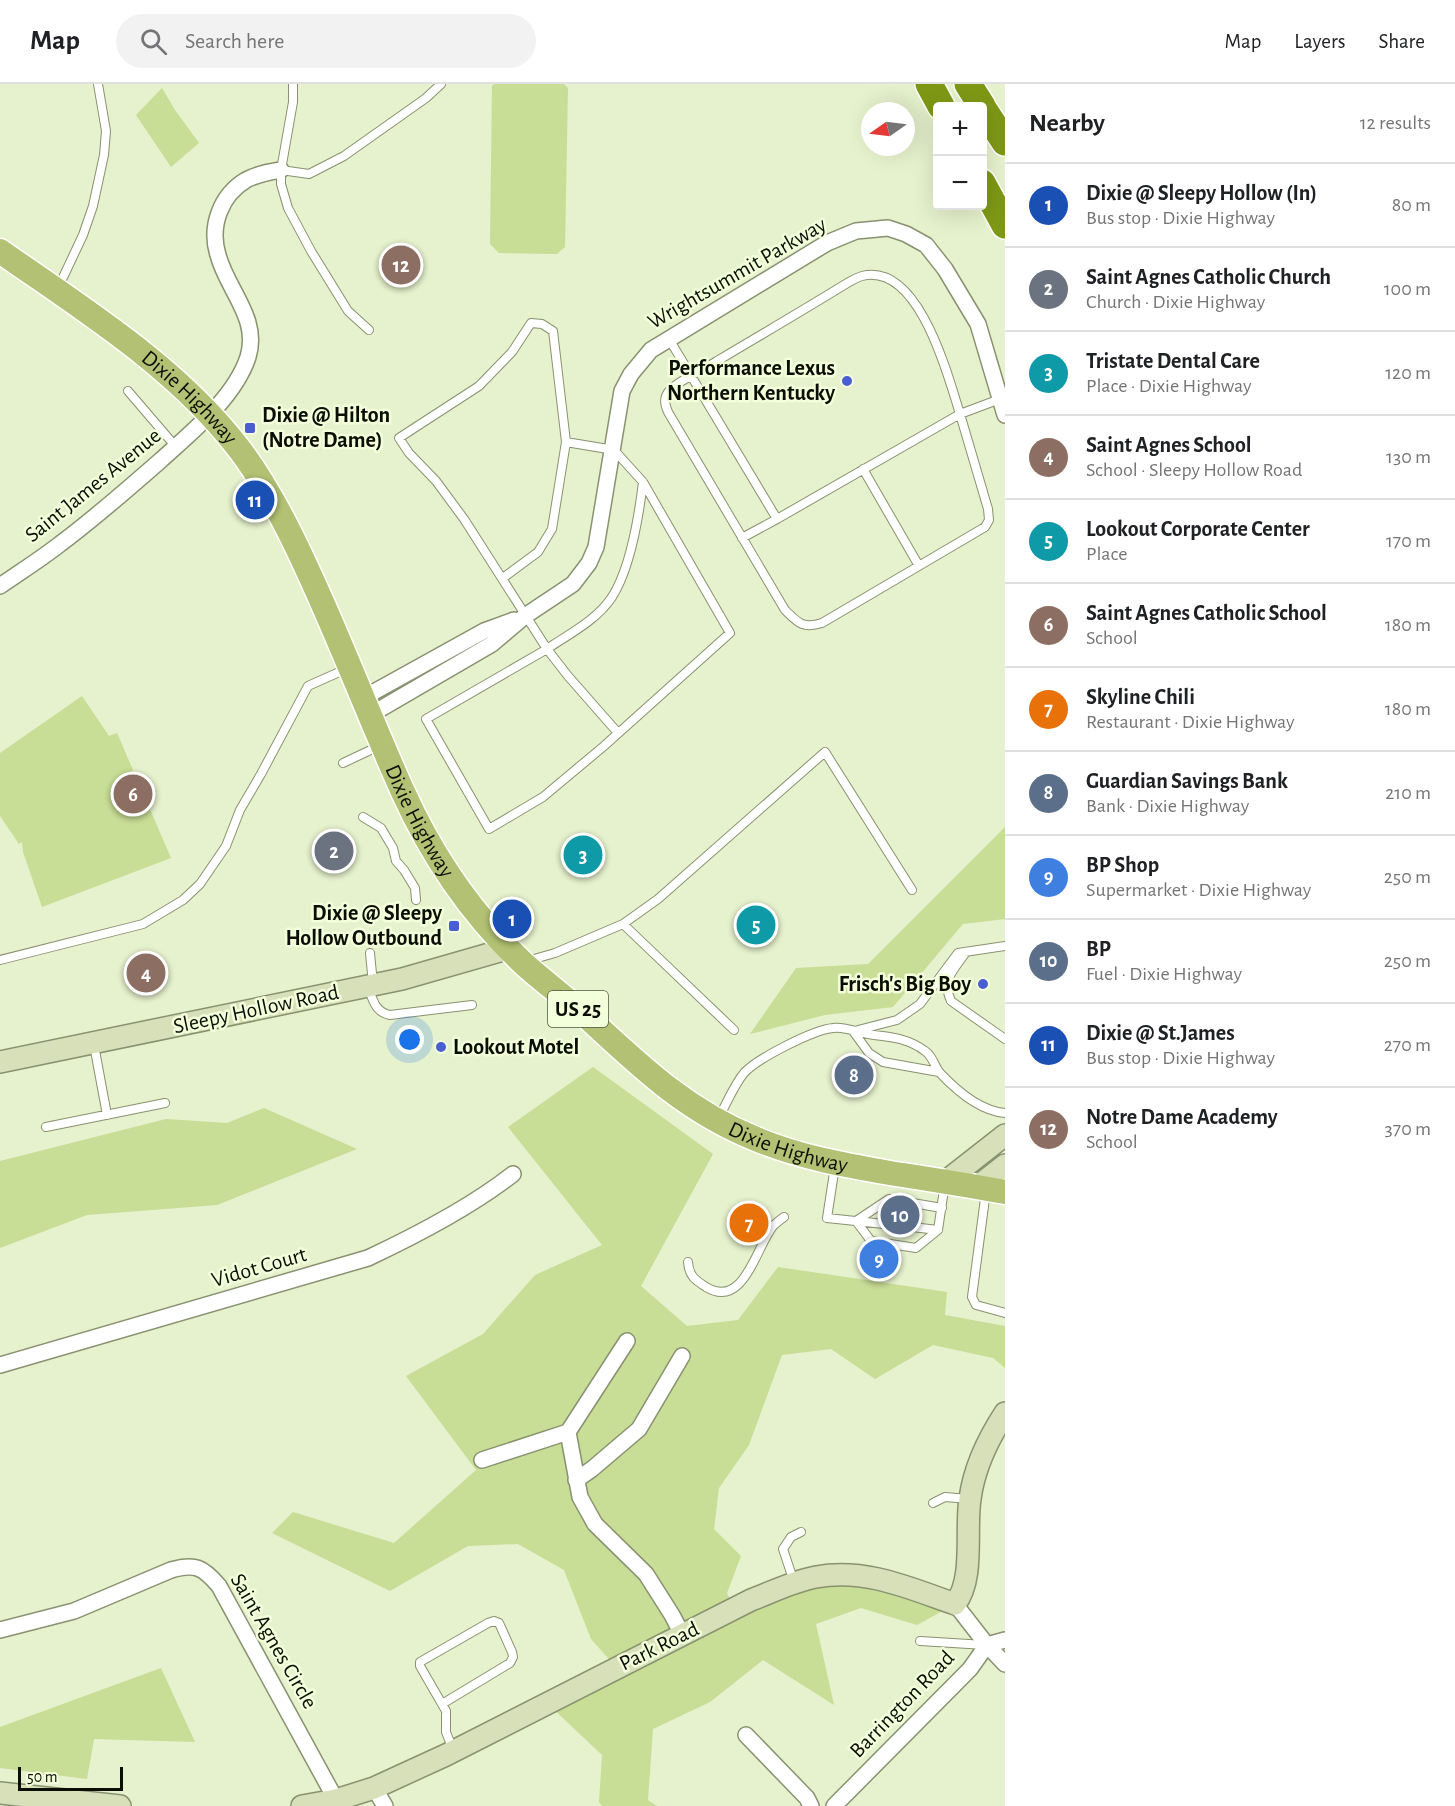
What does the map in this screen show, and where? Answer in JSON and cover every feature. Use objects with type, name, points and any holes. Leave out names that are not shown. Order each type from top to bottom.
[{"type":"highway","points":[[929,84],[939,102]]},
{"type":"highway","points":[[968,84],[979,102]]},
{"type":"highway","points":[[987,115],[1005,142]]},
{"type":"highway","points":[[987,192],[1005,225]]},
{"type":"main road","name":"Dixie Highway","points":[[0,250],[158,365],[211,415],[252,465],[283,519],[351,667],[404,794],[441,864],[489,927],[516,955],[656,1079],[692,1108],[717,1121],[755,1139],[835,1163],[990,1189]]},
{"type":"street","name":"Saint James Avenue","points":[[0,586],[60,544],[120,496],[211,415],[239,377],[248,357],[251,330],[246,314],[217,255],[215,234],[218,217],[223,201],[236,188],[255,176],[281,171]]},
{"type":"street","name":"Wrightsummit Parkway","points":[[366,706],[484,631],[525,616],[573,584],[589,564],[596,547],[614,450],[622,391],[632,374],[651,350],[827,243],[856,231],[888,228],[906,234],[926,245],[945,269],[978,324],[1005,415]]},
{"type":"street","name":"Sleepy Hollow Road","points":[[0,1062],[516,955]]},
{"type":"street","points":[[945,1182],[1005,1135]]},
{"type":"street","points":[[990,1189],[1005,1165]]},
{"type":"street","name":"Vidot Court","points":[[0,1365],[369,1258],[415,1237],[494,1189],[513,1174]]},
{"type":"street","points":[[482,1460],[568,1432],[627,1341]]},
{"type":"street","points":[[576,1480],[639,1429],[682,1356]]},
{"type":"street","points":[[1005,1413],[985,1447],[970,1499],[963,1594],[955,1604],[987,1646],[1005,1664]]},
{"type":"street","points":[[568,1432],[580,1497],[595,1524],[645,1574],[682,1634]]},
{"type":"street","name":"Saint Agnes Circle","points":[[0,1630],[75,1611],[171,1570],[187,1565],[199,1567],[219,1586],[336,1800]]},
{"type":"street","name":"Park Road","points":[[302,1806],[336,1800],[379,1797],[453,1752],[682,1634],[751,1600],[794,1583],[815,1577],[842,1574],[884,1579],[955,1604]]},
{"type":"street","name":"Barrington Road","points":[[834,1806],[970,1670],[987,1646],[1005,1640]]},
{"type":"street","points":[[746,1735],[807,1798],[811,1806]]},
{"type":"street","points":[[0,1792],[120,1806]]},
{"type":"lane","points":[[56,291],[83,235],[93,206],[104,155],[106,131],[98,84]]},
{"type":"lane","points":[[293,84],[293,102],[281,171],[281,184],[288,208],[348,311],[369,330]]},
{"type":"lane","points":[[281,171],[309,174],[344,156],[426,98],[441,84]]},
{"type":"lane","points":[[862,276],[874,276],[889,279],[904,290],[927,324],[943,357],[960,414],[988,509],[989,520],[985,527],[822,622],[810,626],[797,622],[785,610],[668,412],[665,403],[666,395],[671,389],[692,376],[849,282],[862,276]]},
{"type":"lane","points":[[503,578],[538,552],[552,529],[566,442],[553,331],[542,324],[531,323],[512,352],[479,386],[399,438],[409,453],[436,481],[450,500],[503,578],[547,650],[618,733]]},
{"type":"lane","points":[[669,339],[777,519]]},
{"type":"lane","points":[[128,391],[176,447]]},
{"type":"lane","points":[[742,538],[960,414],[1000,399]]},
{"type":"lane","points":[[566,442],[614,450],[643,482],[730,633],[543,797],[489,829],[426,719],[547,650],[593,617],[611,598],[624,574],[640,506],[643,482]]},
{"type":"lane","points":[[863,469],[919,566]]},
{"type":"lane","points":[[0,960],[143,924],[183,900],[200,884],[230,840],[240,810],[308,686],[351,667]]},
{"type":"lane","points":[[343,763],[383,744]]},
{"type":"lane","points":[[516,955],[555,953],[623,924],[658,899],[825,752],[912,890]]},
{"type":"lane","points":[[363,817],[381,828],[393,848],[396,861],[415,888],[416,900]]},
{"type":"lane","points":[[623,924],[734,1030]]},
{"type":"lane","points":[[853,1031],[897,1020],[920,1005],[958,952],[1005,946]]},
{"type":"lane","points":[[966,952],[946,983],[946,991],[951,1001],[1005,1039]]},
{"type":"lane","points":[[370,953],[370,985],[375,1006],[382,1013],[390,1015],[472,1005]]},
{"type":"lane","points":[[717,1121],[743,1074],[754,1064],[818,1032],[835,1028],[873,1035],[890,1035],[915,1044],[929,1053],[939,1072],[969,1099],[994,1112],[1005,1113]]},
{"type":"lane","points":[[853,1031],[869,1053],[883,1062],[939,1072]]},
{"type":"lane","points":[[93,1043],[107,1115]]},
{"type":"lane","points":[[46,1127],[165,1103]]},
{"type":"lane","points":[[835,1163],[827,1218],[884,1224]]},
{"type":"lane","points":[[856,1221],[872,1241],[916,1248],[939,1230],[945,1182]]},
{"type":"lane","points":[[990,1189],[972,1297],[976,1305],[1005,1313]]},
{"type":"lane","points":[[856,1221],[889,1199],[942,1208]]},
{"type":"lane","points":[[688,1262],[689,1271],[694,1280],[723,1293],[731,1290],[740,1284],[773,1226],[784,1216]]},
{"type":"lane","points":[[912,1227],[939,1230]]},
{"type":"lane","points":[[933,1503],[945,1497],[970,1499]]},
{"type":"lane","points":[[794,1583],[783,1549],[791,1537],[801,1533]]},
{"type":"lane","points":[[442,1704],[510,1663],[513,1657],[512,1652],[499,1623],[494,1621],[488,1623],[420,1662],[420,1666],[446,1711],[446,1732],[453,1752]]},
{"type":"lane","points":[[920,1641],[987,1646]]},
{"type":"green space","points":[[494,84],[564,84],[568,88],[565,247],[557,254],[499,253],[490,244],[492,86]]},
{"type":"green space","points":[[162,88],[199,143],[171,167],[136,115]]},
{"type":"green space","points":[[82,696],[109,736],[117,733],[171,858],[42,907],[23,852],[22,842],[19,844],[0,816],[0,753]]},
{"type":"green space","points":[[1005,827],[1005,919],[963,924],[893,1007],[825,1015],[750,1034],[796,968],[868,964]]},
{"type":"green space","points":[[593,1067],[713,1154],[641,1286],[687,1326],[738,1320],[778,1267],[947,1292],[945,1315],[1005,1326],[1005,1368],[993,1358],[933,1345],[875,1379],[831,1349],[782,1355],[749,1445],[719,1488],[714,1529],[741,1556],[727,1593],[734,1608],[815,1577],[955,1604],[917,1625],[861,1608],[816,1624],[834,1705],[763,1660],[710,1702],[653,1729],[648,1800],[657,1806],[602,1806],[599,1802],[602,1755],[547,1703],[616,1667],[591,1639],[564,1570],[518,1544],[468,1546],[390,1591],[272,1533],[293,1512],[394,1543],[476,1470],[406,1376],[483,1334],[535,1275],[602,1245],[508,1127]]},
{"type":"green space","points":[[264,1108],[357,1149],[217,1205],[87,1215],[0,1248],[0,1161],[166,1119],[227,1123]]},
{"type":"green space","points":[[161,1668],[195,1742],[94,1739],[87,1779],[0,1768],[0,1727]]},
{"type":"place","name":"Notre Dame Academy","points":[[401,265]]},
{"type":"place","name":"Performance Lexus Northern Kentucky","points":[[847,381]]},
{"type":"place","name":"Dixie @ Hilton (Notre Dame)","points":[[250,428]]},
{"type":"place","name":"Dixie @ St.James","points":[[255,500]]},
{"type":"place","name":"Saint Agnes Catholic School","points":[[133,794]]},
{"type":"place","name":"Saint Agnes Catholic Church","points":[[334,851]]},
{"type":"place","name":"Tristate Dental Care","points":[[583,855]]},
{"type":"place","name":"Dixie @ Sleepy Hollow (In)","points":[[512,919]]},
{"type":"place","name":"Lookout Corporate Center","points":[[756,925]]},
{"type":"place","name":"Dixie @ Sleepy Hollow Outbound","points":[[454,926]]},
{"type":"place","name":"Saint Agnes School","points":[[146,973]]},
{"type":"place","name":"Frisch's Big Boy","points":[[983,984]]},
{"type":"place","name":"Lookout Motel","points":[[441,1047]]},
{"type":"place","name":"Guardian Savings Bank","points":[[854,1075]]},
{"type":"place","name":"BP","points":[[900,1215]]},
{"type":"place","name":"Skyline Chili","points":[[749,1223]]},
{"type":"place","name":"BP Shop","points":[[879,1259]]}]
